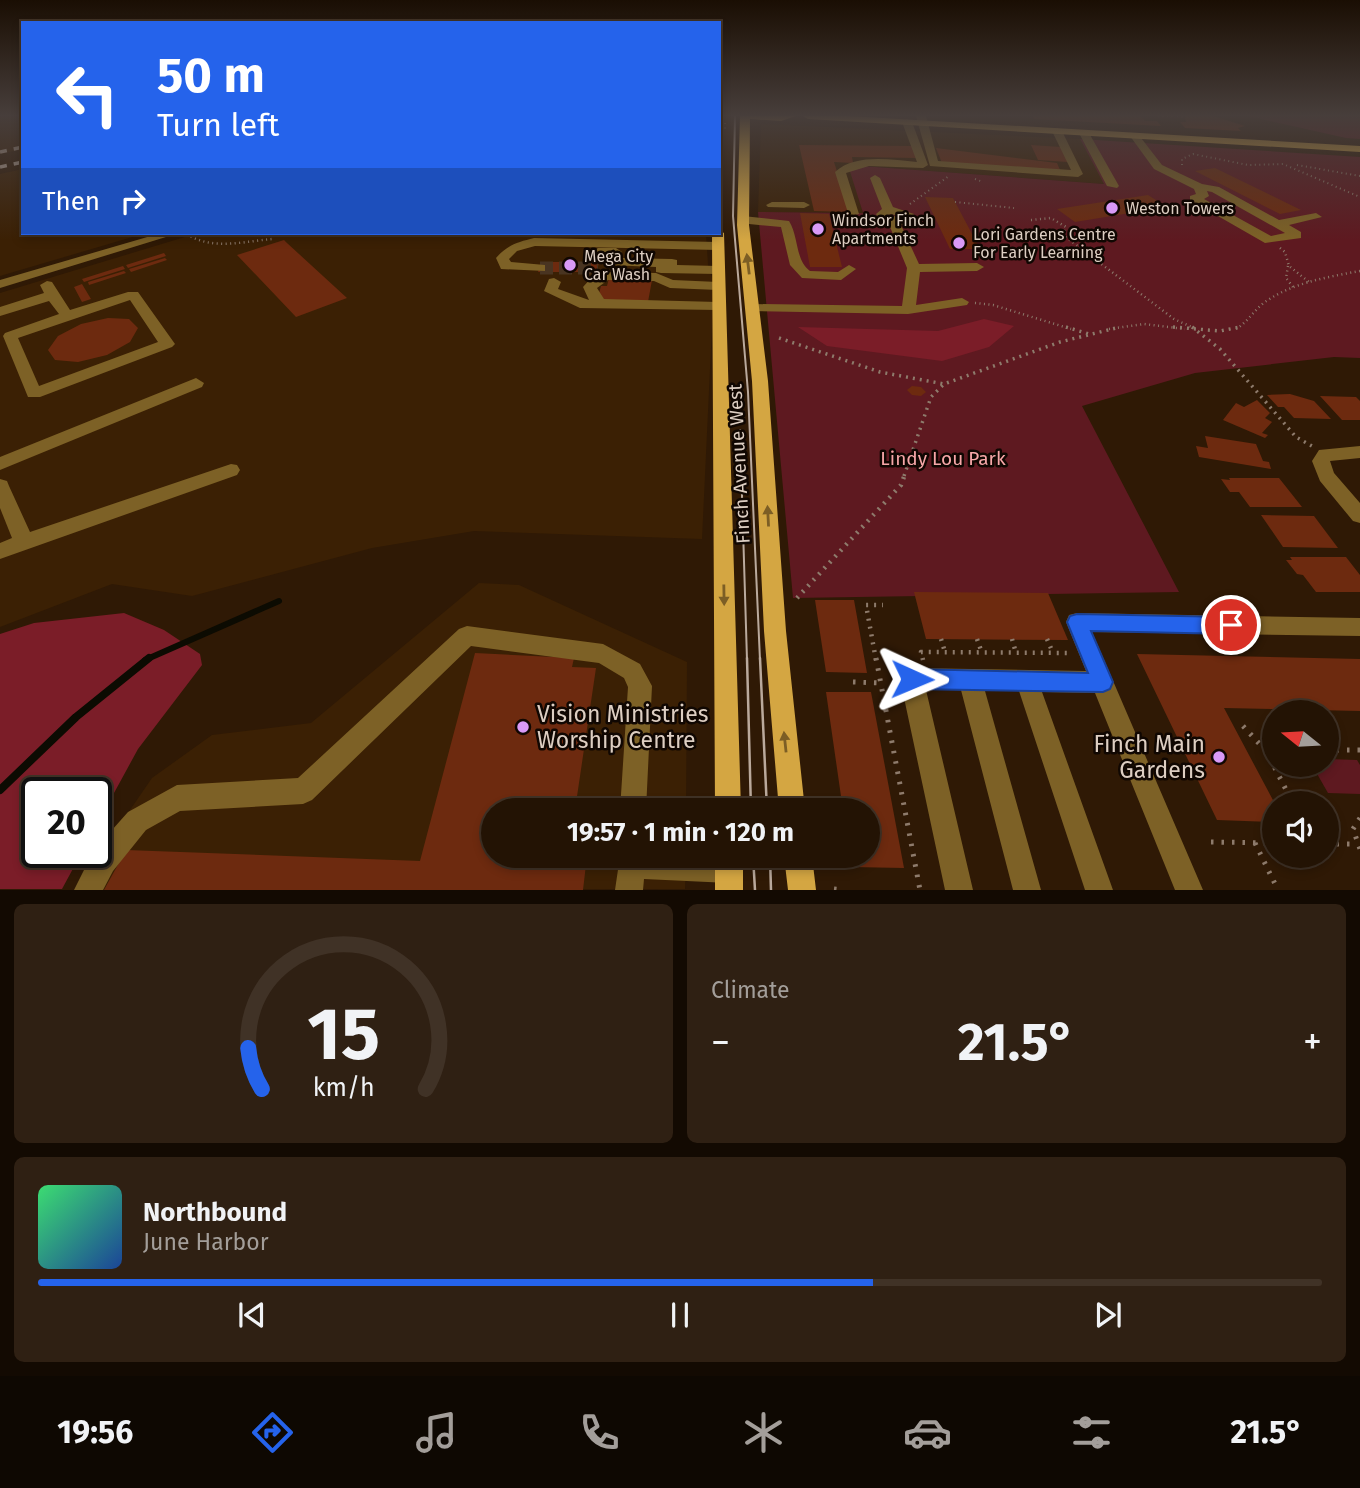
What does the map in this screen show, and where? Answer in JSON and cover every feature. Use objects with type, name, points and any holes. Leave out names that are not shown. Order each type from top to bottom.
[{"type":"main road","name":"Finch Avenue West","points":[[745,158],[743,220],[760,381],[775,631],[791,798]]},
{"type":"main road","name":"Finch Avenue West","points":[[718,239],[728,798]]},
{"type":"main road","points":[[799,868],[802,890]]},
{"type":"street","points":[[853,214],[840,172],[863,164],[923,165],[920,158]]},
{"type":"street","points":[[932,158],[934,164],[1078,174],[1070,158]]},
{"type":"street","points":[[1098,158],[1113,186]]},
{"type":"street","points":[[1151,158],[1158,167],[1201,192]]},
{"type":"street","points":[[874,178],[894,214],[914,268],[908,310]]},
{"type":"street","points":[[1215,189],[1297,235],[1269,240],[1194,198],[1201,192],[1215,189]]},
{"type":"street","points":[[772,205],[804,205]]},
{"type":"street","points":[[1277,224],[1316,217]]},
{"type":"street","points":[[743,220],[785,224],[790,233],[794,263],[807,275],[841,276],[849,269]]},
{"type":"street","points":[[0,285],[166,235]]},
{"type":"street","points":[[558,235],[718,239]]},
{"type":"street","points":[[540,268],[506,267],[502,258],[513,248],[534,242],[675,244],[718,239]]},
{"type":"street","points":[[554,282],[551,290],[580,304],[669,312],[669,274],[675,244]]},
{"type":"street","points":[[526,251],[616,252],[614,262],[669,274],[718,296]]},
{"type":"street","points":[[914,268],[977,267]]},
{"type":"street","points":[[598,268],[669,274]]},
{"type":"street","points":[[718,270],[606,276],[597,280],[590,288],[590,293],[600,303],[656,306],[718,296]]},
{"type":"street","points":[[41,272],[52,295],[67,316]]},
{"type":"street","points":[[0,312],[52,295]]},
{"type":"street","points":[[133,295],[167,344],[34,393],[10,336],[67,316],[133,295]]},
{"type":"street","points":[[753,308],[908,310],[962,302]]},
{"type":"street","points":[[0,464],[196,383]]},
{"type":"street","points":[[1360,452],[1325,454],[1321,461],[1326,476],[1360,516]]},
{"type":"street","points":[[0,551],[231,470]]},
{"type":"street","points":[[2,494],[24,542]]},
{"type":"street","points":[[1189,890],[1077,622],[1360,627]]},
{"type":"street","points":[[88,890],[103,861],[137,821],[177,798],[303,791],[467,636],[603,654],[632,671],[640,685],[635,798]]},
{"type":"street","points":[[959,890],[912,679],[1103,682]]},
{"type":"street","points":[[970,680],[1027,890]]},
{"type":"street","points":[[1027,681],[1099,890]]},
{"type":"street","points":[[630,870],[729,872]]},
{"type":"path","points":[[1182,171],[1182,159],[1185,158]]},
{"type":"path","points":[[1212,158],[1248,164],[1283,164],[1341,171],[1360,176]]},
{"type":"path","points":[[1283,164],[1360,197]]},
{"type":"path","points":[[894,214],[943,180]]},
{"type":"path","points":[[977,180],[983,182]]},
{"type":"path","points":[[955,202],[1014,208]]},
{"type":"path","points":[[1031,220],[1051,218],[1066,227],[1063,234],[1174,319],[1199,330],[1296,437],[1325,454]]},
{"type":"path","points":[[188,235],[192,239],[232,244],[273,239]]},
{"type":"path","points":[[1269,240],[1285,252],[1288,264],[1286,278],[1294,288]]},
{"type":"path","points":[[1288,264],[1309,282]]},
{"type":"path","points":[[779,338],[864,370],[906,380],[943,384],[1089,334],[1130,325],[1153,323],[1199,330],[1235,330],[1250,319],[1263,303],[1294,288],[1360,271]]},
{"type":"path","points":[[962,302],[993,305],[1089,334]]},
{"type":"path","points":[[797,598],[901,485],[931,397],[943,384]]},
{"type":"path","points":[[883,605],[866,605],[920,890]]},
{"type":"path","points":[[941,639],[945,652]]},
{"type":"path","points":[[977,639],[982,653]]},
{"type":"path","points":[[1012,639],[1016,653]]},
{"type":"path","points":[[1047,639],[1054,653]]},
{"type":"path","points":[[927,679],[921,652],[1090,653]]},
{"type":"path","points":[[853,682],[881,683]]},
{"type":"path","points":[[1243,726],[1252,732],[1262,746]]},
{"type":"path","points":[[1339,750],[1360,750]]},
{"type":"path","points":[[1339,845],[1359,847],[1353,830],[1355,821],[1360,818]]},
{"type":"path","points":[[1211,842],[1262,843]]},
{"type":"path","points":[[1255,843],[1278,890]]},
{"type":"path","points":[[834,889],[843,890]]},
{"type":"shaded area","points":[[760,158],[1090,158],[1105,184],[849,165],[863,213],[758,212]]},
{"type":"shaded area","points":[[21,169],[21,235],[139,235],[0,276],[0,174]]},
{"type":"shaded area","points":[[191,235],[706,235],[708,265],[714,284],[702,539],[474,531],[372,548],[192,596],[112,584],[0,627],[0,293]]},
{"type":"shaded area","points":[[984,319],[1014,326],[989,347],[942,361],[827,346],[798,327],[938,331]]},
{"type":"shaded area","points":[[479,583],[519,585],[687,662],[686,798],[481,798],[481,868],[686,868],[685,889],[75,890],[90,868],[112,868],[112,836],[152,778],[212,735],[311,723]]},
{"type":"shaded area","points":[[124,613],[164,630],[200,654],[202,665],[138,749],[112,797],[112,777],[21,777],[21,868],[73,868],[62,889],[0,889],[0,634],[34,623]]},
{"type":"green space","name":"Lindy Lou Park","points":[[1090,158],[1360,158],[1360,358],[1334,357],[1195,373],[1082,406],[1179,592],[793,598],[758,212],[863,213],[848,165],[1104,184]]},
{"type":"green space","points":[[1339,759],[1357,760],[1360,765],[1360,794],[1327,791],[1319,777],[1339,777]]},
{"type":"building","points":[[802,158],[852,158],[853,163],[834,162],[850,212],[814,211]]},
{"type":"building","points":[[940,158],[1013,158],[1057,163],[1060,170],[942,163]]},
{"type":"building","points":[[1037,158],[1066,158],[1068,162],[1038,160]]},
{"type":"building","points":[[1215,168],[1301,210],[1280,214],[1195,171]]},
{"type":"building","name":"Weston Towers","points":[[1148,195],[1167,207],[1075,222],[1057,209]]},
{"type":"building","points":[[925,197],[953,198],[980,249],[950,249]]},
{"type":"building","name":"Windsor Finch Apartments","points":[[800,213],[829,214],[842,267],[810,267]]},
{"type":"building","points":[[284,240],[347,298],[296,317],[237,255]]},
{"type":"building","points":[[164,253],[166,256],[128,268],[126,265]]},
{"type":"building","points":[[165,258],[167,260],[131,272],[129,269]]},
{"type":"building","name":"Mega City Car Wash","points":[[541,262],[599,262],[597,272],[538,272]]},
{"type":"building","points":[[123,266],[125,269],[84,282],[82,279]]},
{"type":"building","points":[[124,271],[126,273],[89,285],[88,282]]},
{"type":"building","points":[[609,278],[652,280],[648,302],[597,301],[601,286],[607,286]]},
{"type":"building","points":[[82,284],[91,299],[82,302],[74,287]]},
{"type":"building","points":[[108,318],[129,319],[138,328],[130,342],[107,355],[78,362],[55,360],[48,350],[58,336],[81,324]]},
{"type":"building","points":[[912,386],[921,387],[926,392],[921,396],[912,395],[907,390]]},
{"type":"building","points":[[1290,394],[1314,401],[1331,419],[1294,418],[1267,395]]},
{"type":"building","points":[[1320,396],[1356,397],[1360,401],[1360,420],[1342,420]]},
{"type":"building","points":[[1257,400],[1270,413],[1265,418],[1272,422],[1262,433],[1268,435],[1265,438],[1223,420],[1236,403],[1244,407]]},
{"type":"building","points":[[1205,436],[1256,444],[1263,461],[1269,462],[1271,469],[1199,457],[1196,446],[1208,448]]},
{"type":"building","points":[[1229,478],[1279,478],[1302,507],[1250,507],[1239,492],[1230,492],[1221,479],[1230,480]]},
{"type":"building","points":[[1261,515],[1314,516],[1338,548],[1283,547]]},
{"type":"building","points":[[1290,557],[1346,557],[1360,575],[1360,592],[1316,592],[1303,575],[1297,574],[1286,560],[1292,560]]},
{"type":"building","points":[[914,592],[1048,593],[1068,640],[926,639]]},
{"type":"building","points":[[815,600],[854,600],[867,673],[826,672]]},
{"type":"building","points":[[475,653],[574,658],[572,667],[596,668],[577,798],[481,798],[481,868],[586,868],[583,890],[104,890],[126,850],[420,861]]},
{"type":"building","name":"Finch Main Gardens","points":[[1137,654],[1360,659],[1360,711],[1339,711],[1339,700],[1262,700],[1262,709],[1224,708],[1268,791],[1262,791],[1262,822],[1217,820]]},
{"type":"building","points":[[826,692],[871,692],[904,868],[880,868],[880,798],[841,798]]},
{"type":"waterway","points":[[148,659],[279,601]]},
{"type":"waterway","points":[[0,790],[76,717],[148,659]]},
{"type":"tunnel","points":[[540,268],[598,268]]},
{"type":"tram line","points":[[734,158],[733,216],[748,392],[760,660]]},
{"type":"tram line","points":[[740,430],[747,660]]},
{"type":"tram line","points":[[747,658],[751,798]]},
{"type":"tram line","points":[[760,658],[766,798]]},
{"type":"tram line","points":[[754,868],[755,890]]},
{"type":"tram line","points":[[770,868],[771,890]]},
{"type":"railway","points":[[0,167],[21,162]]},
{"type":"place","name":"Weston Towers","points":[[1112,208]]},
{"type":"place","name":"Windsor Finch Apartments","points":[[818,229]]},
{"type":"place","name":"Lori Gardens Centre For Early Learning","points":[[959,243]]},
{"type":"place","name":"Mega City Car Wash","points":[[570,265]]},
{"type":"place","name":"Vision Ministries Worship Centre","points":[[523,727]]},
{"type":"place","name":"Finch Main Gardens","points":[[1219,757]]},
{"type":"route","points":[[912,679],[1103,682],[1077,622],[1231,625]]}]
